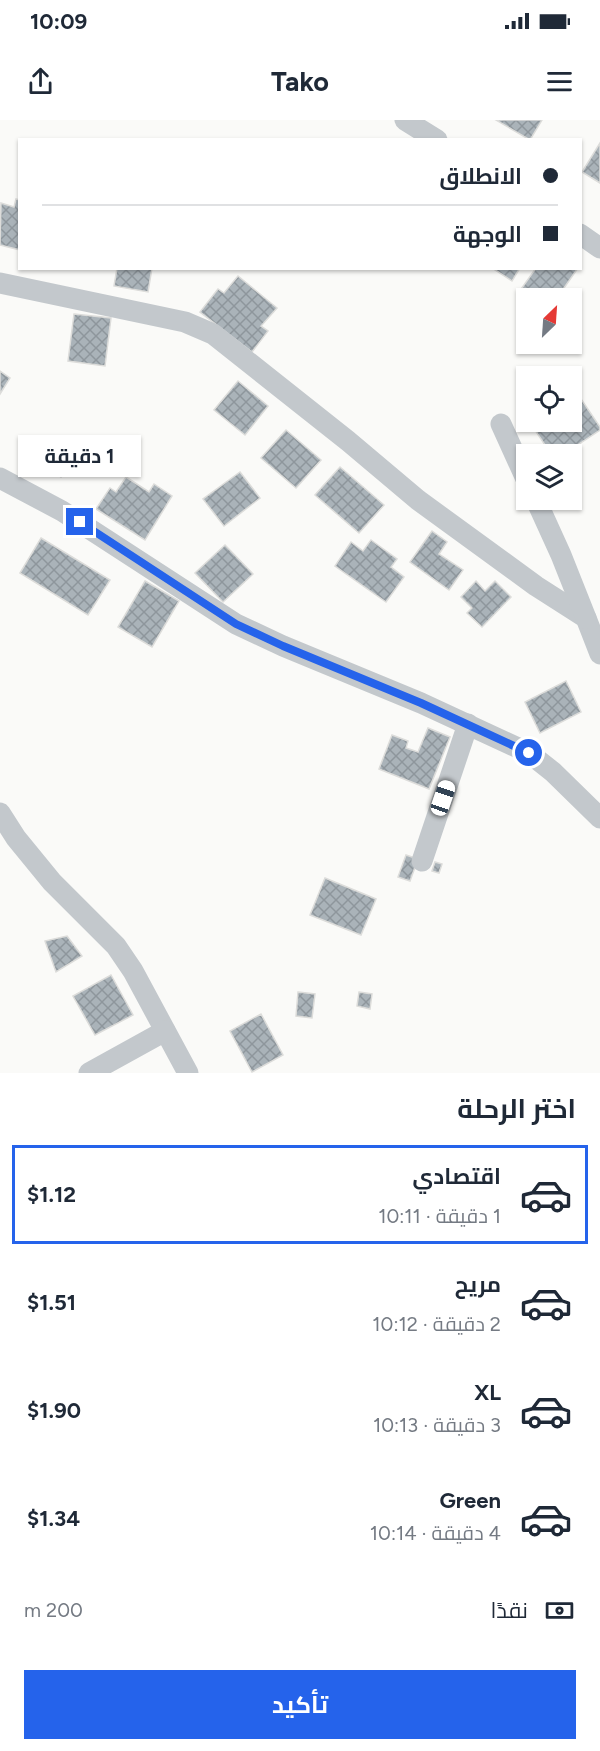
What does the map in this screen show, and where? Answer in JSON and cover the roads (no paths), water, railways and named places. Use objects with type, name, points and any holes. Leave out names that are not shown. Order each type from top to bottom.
[{"type":"street","points":[[405,120],[434,138]]},
{"type":"street","points":[[582,235],[600,248]]},
{"type":"street","points":[[0,283],[185,322],[213,334],[331,427],[418,500],[536,586],[586,618]]},
{"type":"street","points":[[501,424],[516,457]]},
{"type":"street","points":[[1,479],[62,511],[236,624],[468,724],[529,753],[554,772],[600,818]]},
{"type":"street","points":[[541,510],[600,654]]},
{"type":"street","points":[[422,861],[468,724]]},
{"type":"street","points":[[0,813],[16,838],[52,882],[116,946],[133,970],[188,1073]]},
{"type":"street","points":[[89,1073],[165,1031]]}]
